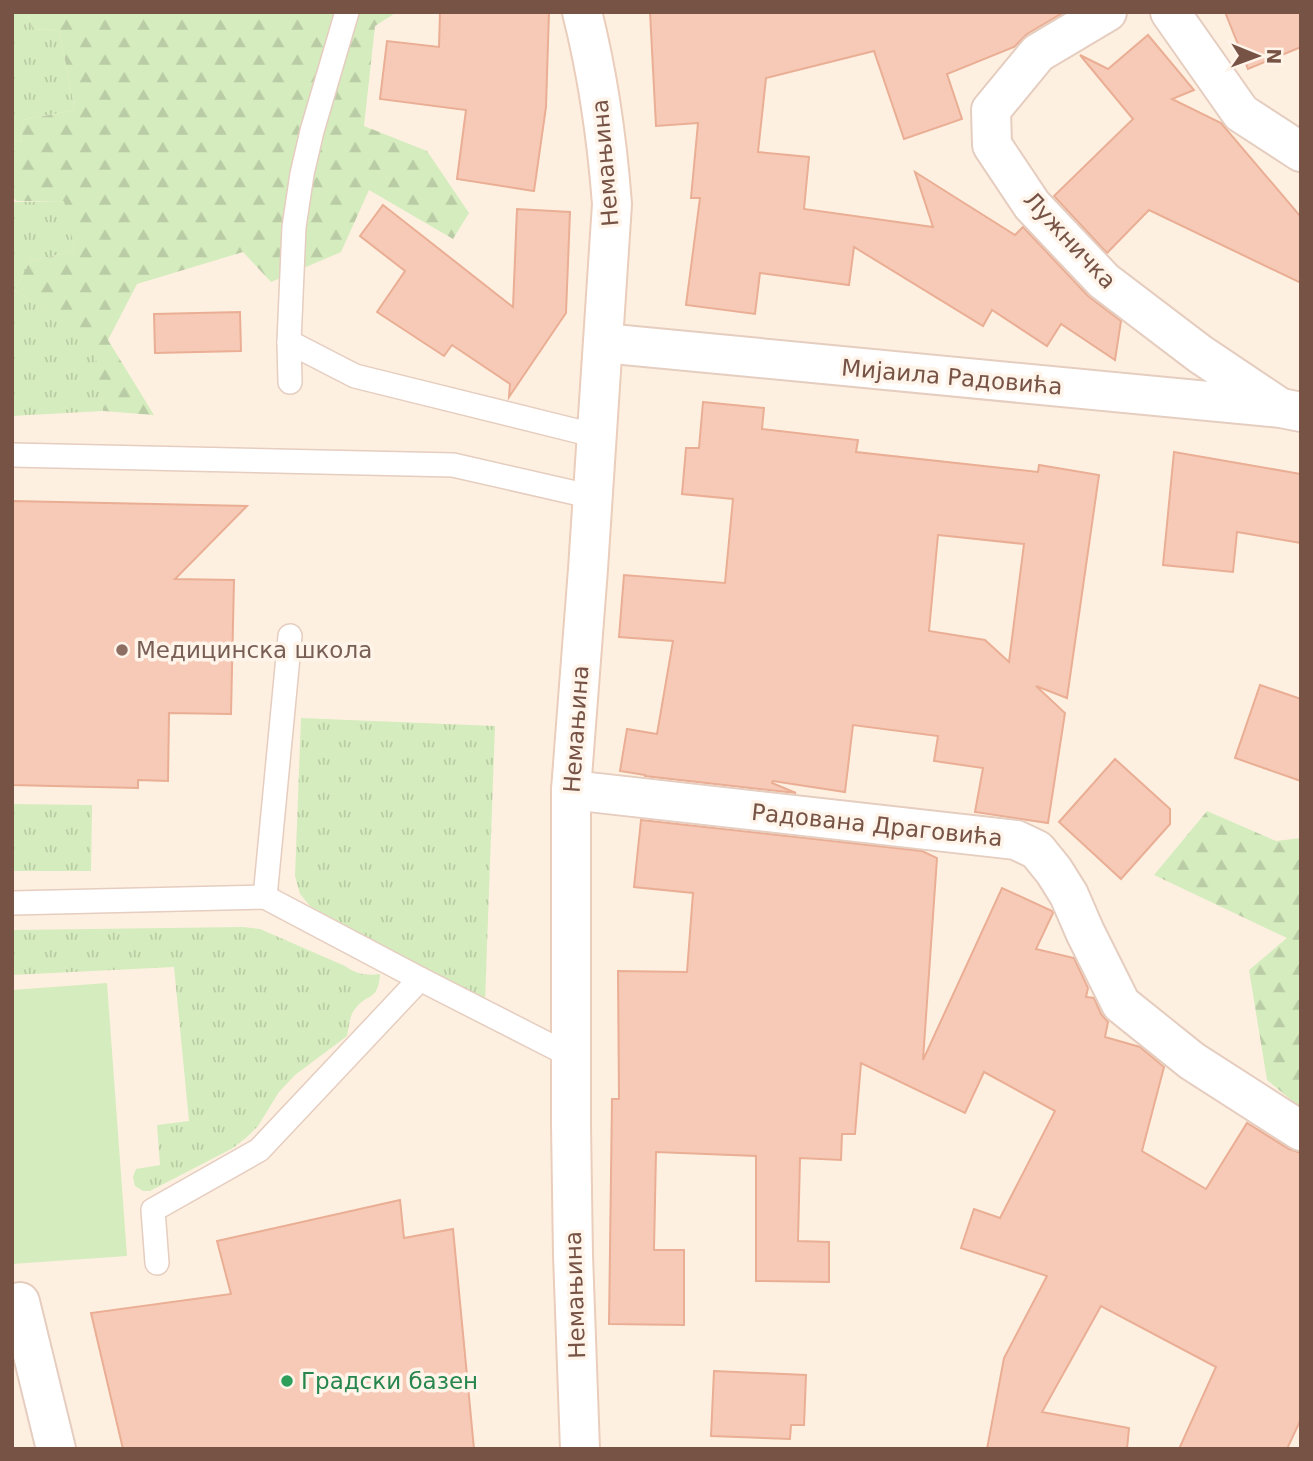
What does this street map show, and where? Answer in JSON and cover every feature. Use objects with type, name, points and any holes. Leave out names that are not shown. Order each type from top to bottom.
[{"type":"street","name":"Немањина","points":[[580,1449],[570,1056],[571,790],[612,204],[598,83],[582,12]]},
{"type":"street","name":"Лужничка","points":[[1107,12],[1038,53],[991,110],[992,145],[1032,205],[1104,281],[1199,354],[1291,410]]},
{"type":"street","points":[[1170,12],[1241,113],[1297,145]]},
{"type":"street","name":"Мијаила Радовића","points":[[603,343],[1291,410]]},
{"type":"street","name":"Радована Драговића","points":[[571,790],[1016,840],[1037,850],[1054,871],[1069,895],[1121,1004],[1192,1061],[1301,1131]]},
{"type":"street","points":[[20,1302],[56,1449]]},
{"type":"lane","points":[[290,382],[294,227],[302,174],[346,12]]},
{"type":"lane","points":[[289,342],[355,376],[597,436]]},
{"type":"lane","points":[[12,455],[453,464],[593,497]]},
{"type":"lane","points":[[265,897],[290,636]]},
{"type":"lane","points":[[12,903],[265,897],[570,1056]]},
{"type":"lane","points":[[157,1263],[153,1210],[259,1150],[421,979]]},
{"type":"green space","points":[[12,12],[27,12],[32,29],[59,30],[75,110],[23,120],[21,142],[12,139]]},
{"type":"green space","points":[[27,12],[397,12],[375,26],[364,126],[427,151],[469,213],[453,239],[369,190],[341,252],[271,282],[243,252],[137,284],[108,340],[154,415],[103,411],[94,344],[15,290],[30,261],[75,251],[64,201],[16,201],[12,195],[12,139],[21,142],[23,120],[75,110],[59,30],[32,29]]},
{"type":"green space","points":[[65,201],[75,251],[30,261],[15,290],[95,344],[103,411],[12,416],[12,202]]},
{"type":"green space","points":[[301,718],[495,726],[485,1002],[310,906],[300,894],[295,876]]},
{"type":"green space","points":[[12,804],[92,805],[91,871],[12,871]]},
{"type":"green space","points":[[1207,811],[1276,841],[1301,838],[1301,1108],[1267,1080],[1249,970],[1287,938],[1154,875]]},
{"type":"green space","points":[[260,929],[357,973],[380,974],[377,989],[353,1012],[347,1036],[295,1075],[279,1092],[258,1126],[247,1137],[233,1148],[150,1191],[143,1191],[135,1186],[133,1177],[136,1169],[160,1165],[157,1125],[189,1121],[174,967],[12,975],[12,930]]},
{"type":"green space","points":[[107,983],[127,1256],[12,1264],[12,990]]},
{"type":"building","points":[[440,12],[549,12],[546,107],[534,191],[457,179],[466,110],[380,99],[387,41],[439,47]]},
{"type":"building","points":[[650,12],[1064,12],[1027,34],[1014,47],[947,74],[962,119],[904,139],[874,51],[766,78],[758,152],[809,157],[804,209],[933,227],[915,172],[1015,235],[1023,227],[1088,296],[1121,321],[1115,360],[1061,324],[1047,346],[992,310],[983,326],[854,247],[849,285],[760,273],[755,314],[686,305],[700,198],[691,198],[698,123],[656,126]]},
{"type":"building","points":[[1225,12],[1301,12],[1301,47],[1248,69]]},
{"type":"building","points":[[1148,35],[1194,90],[1172,99],[1221,123],[1301,217],[1301,283],[1149,210],[1107,253],[1054,196],[1133,119],[1080,55],[1108,69]]},
{"type":"building","points":[[383,205],[513,307],[517,209],[570,212],[566,313],[509,397],[510,384],[452,345],[444,356],[377,312],[405,271],[360,236]]},
{"type":"building","points":[[240,312],[241,351],[155,353],[154,314]]},
{"type":"building","points":[[703,402],[764,408],[762,429],[858,440],[856,452],[1038,472],[1039,465],[1099,475],[1067,698],[1036,686],[1065,713],[1048,823],[975,812],[983,768],[934,761],[938,736],[853,725],[845,792],[773,781],[772,783],[796,793],[620,771],[627,729],[657,734],[673,641],[619,637],[624,575],[725,583],[733,499],[682,494],[686,448],[699,448]],"holes":[[[938,535],[1024,544],[1009,662],[985,640],[929,631]]]},
{"type":"building","points":[[1174,452],[1301,474],[1301,543],[1237,532],[1233,572],[1163,565]]},
{"type":"building","name":"Медицинска школа","points":[[12,501],[247,506],[175,579],[234,580],[231,714],[169,713],[168,781],[138,780],[138,788],[12,785]]},
{"type":"building","points":[[1260,685],[1301,699],[1301,781],[1235,758]]},
{"type":"building","points":[[1115,759],[1170,809],[1170,824],[1121,879],[1059,822]]},
{"type":"building","points":[[641,820],[922,851],[937,858],[923,1060],[1002,888],[1052,911],[1036,949],[1074,958],[1088,988],[1086,997],[1094,998],[1108,1022],[1105,1037],[1140,1047],[1164,1067],[1142,1151],[1206,1189],[1247,1123],[1289,1149],[1301,1153],[1301,1419],[1287,1449],[1179,1449],[1216,1367],[1101,1306],[1042,1412],[1129,1428],[1127,1449],[987,1449],[1004,1358],[1047,1276],[961,1248],[974,1209],[1000,1218],[1055,1111],[984,1072],[965,1113],[861,1063],[855,1134],[842,1134],[841,1160],[800,1158],[798,1241],[829,1242],[829,1282],[756,1281],[756,1156],[656,1152],[654,1250],[684,1250],[684,1325],[609,1324],[612,1099],[619,1099],[618,971],[687,972],[693,893],[634,887]]},
{"type":"building","name":"Градски базен","points":[[400,1200],[404,1238],[453,1229],[474,1449],[123,1449],[91,1313],[231,1294],[217,1241]]},
{"type":"building","points":[[714,1371],[806,1375],[804,1425],[791,1425],[790,1439],[711,1436]]},
{"type":"place","name":"Медицинска школа","points":[[122,650]]},
{"type":"place","name":"Градски базен","points":[[287,1381]]}]
